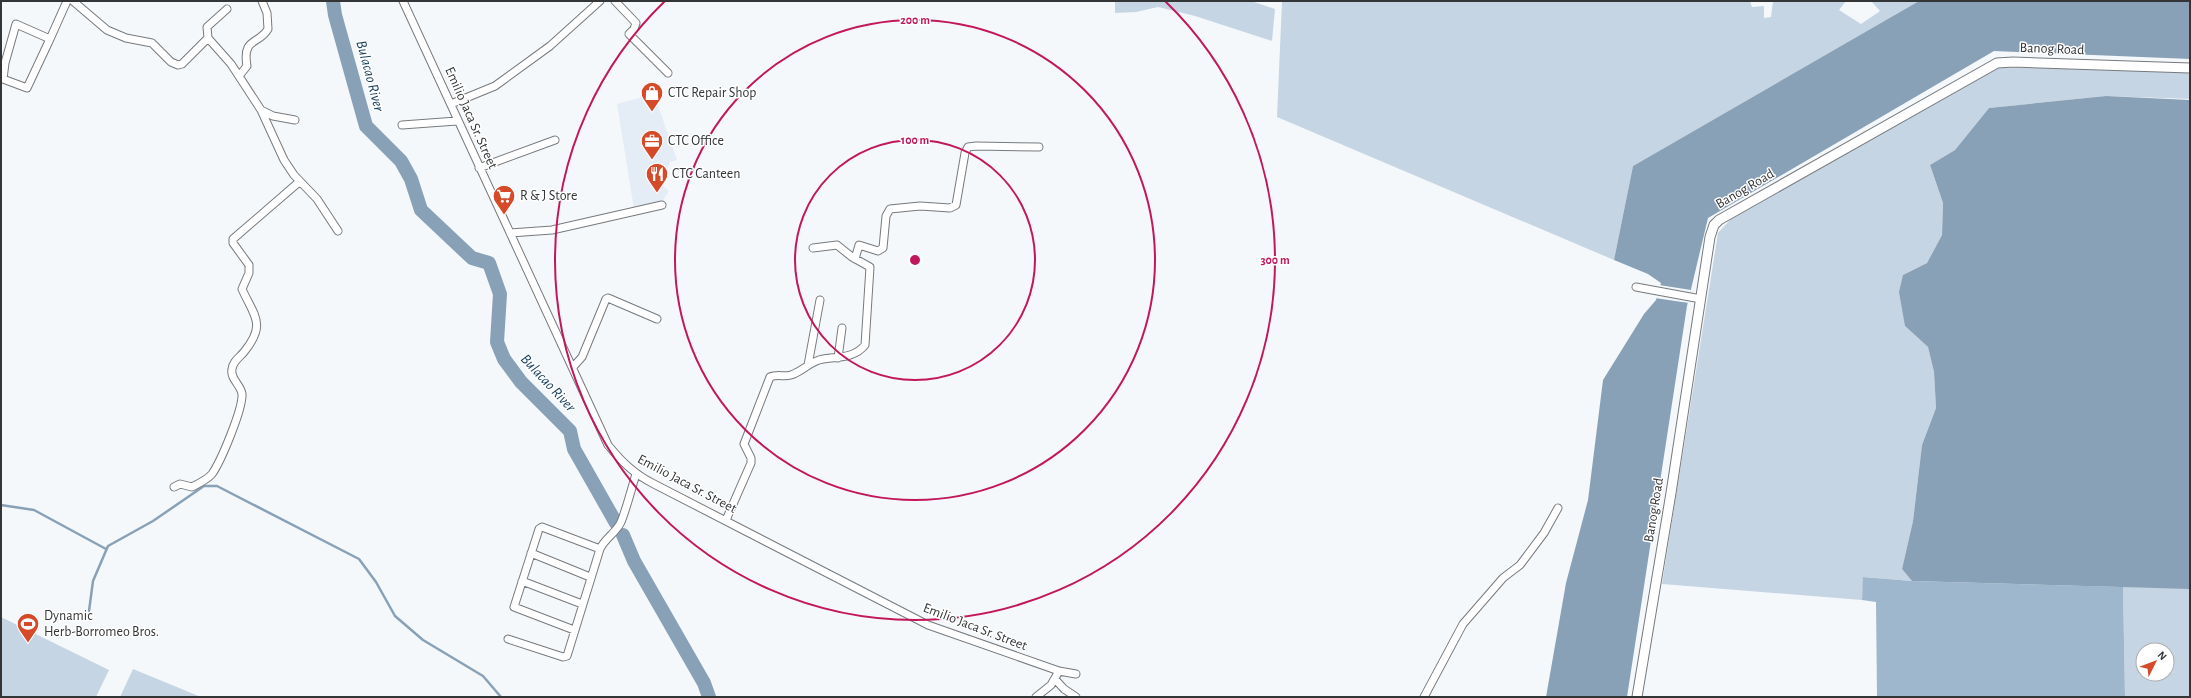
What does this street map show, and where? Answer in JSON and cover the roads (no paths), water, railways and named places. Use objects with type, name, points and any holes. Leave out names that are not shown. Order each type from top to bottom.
[{"type":"street","points":[[50,39],[16,24],[5,63],[3,79],[27,88],[50,39],[67,1]]},
{"type":"street","points":[[73,1],[103,28],[126,38],[152,43],[175,64],[182,64],[208,38]]},
{"type":"street","points":[[239,76],[247,66],[246,58],[250,44],[263,35],[268,29],[267,13],[262,1]]},
{"type":"street","name":"Emilio Jaca Sr. Street","points":[[403,1],[451,104],[457,121],[573,367],[608,445],[623,463],[636,474],[928,625],[1059,671],[1076,674]]},
{"type":"street","points":[[589,1],[591,9]]},
{"type":"street","points":[[451,104],[495,86],[550,46],[600,1]]},
{"type":"street","points":[[616,1],[636,23],[634,29],[629,34],[668,73]]},
{"type":"street","points":[[227,9],[207,27],[208,38],[216,45],[239,76],[261,110],[284,160],[299,182],[317,199],[338,231]]},
{"type":"street","name":"Banog Road","points":[[1637,697],[1710,237],[1714,225],[1719,220],[1991,65],[2012,62],[2190,68]]},
{"type":"street","points":[[261,110],[273,116],[295,120]]},
{"type":"street","points":[[402,125],[457,121]]},
{"type":"street","points":[[479,168],[555,140]]},
{"type":"street","points":[[855,259],[859,245],[878,251],[883,248],[886,216],[890,209],[920,206],[950,208],[956,205],[965,153],[968,147],[1039,147]]},
{"type":"street","points":[[174,487],[180,484],[192,487],[212,473],[228,443],[241,399],[241,390],[233,378],[232,371],[234,362],[253,340],[257,327],[257,319],[242,289],[249,273],[249,265],[233,243],[233,239],[299,182]]},
{"type":"street","points":[[510,233],[552,230],[662,204]]},
{"type":"street","points":[[726,520],[751,463],[751,458],[744,444],[768,380],[773,376],[794,374],[808,365],[818,361],[843,358],[862,349],[866,340],[870,267],[855,259],[837,245],[813,248]]},
{"type":"street","points":[[1636,287],[1650,291],[1701,299]]},
{"type":"street","points":[[573,367],[582,357],[606,299],[608,298],[657,319]]},
{"type":"street","points":[[808,365],[820,300]]},
{"type":"street","points":[[838,358],[842,328]]},
{"type":"street","points":[[508,639],[564,657],[568,654],[590,577],[600,549],[604,540],[615,531],[621,522],[636,474]]},
{"type":"street","points":[[1424,697],[1463,624],[1503,578],[1520,566],[1544,534],[1558,508]]},
{"type":"street","points":[[574,630],[514,607],[522,581],[541,527],[600,549]]},
{"type":"street","points":[[531,553],[590,577]]},
{"type":"street","points":[[522,581],[582,604]]},
{"type":"street","points":[[1036,697],[1055,679],[1059,671]]},
{"type":"street","points":[[1055,679],[1064,689],[1076,697]]},
{"type":"waterway","name":"Bulacao River","points":[[333,1],[335,15],[366,126],[401,161],[411,179],[421,210],[472,258],[489,263],[500,294],[497,342],[504,359],[521,382],[570,431],[574,449],[616,523]]},
{"type":"waterway","points":[[89,611],[93,581],[108,546],[153,521],[204,486],[217,486],[359,559],[376,582],[395,616],[423,640],[483,676],[501,697]]},
{"type":"waterway","points":[[1,505],[34,510],[106,549]]},
{"type":"waterway","name":"Bulacao River","points":[[623,535],[634,561],[704,683],[709,697]]},
{"type":"place","name":"CTC Repair Shop","points":[[652,112]]},
{"type":"place","name":"CTC Office","points":[[652,160]]},
{"type":"place","name":"CTC Canteen","points":[[657,194]]},
{"type":"place","name":"R & J Store","points":[[504,216]]},
{"type":"place","name":"Dynamic Herb-Borromeo Bros.","points":[[28,644]]}]
